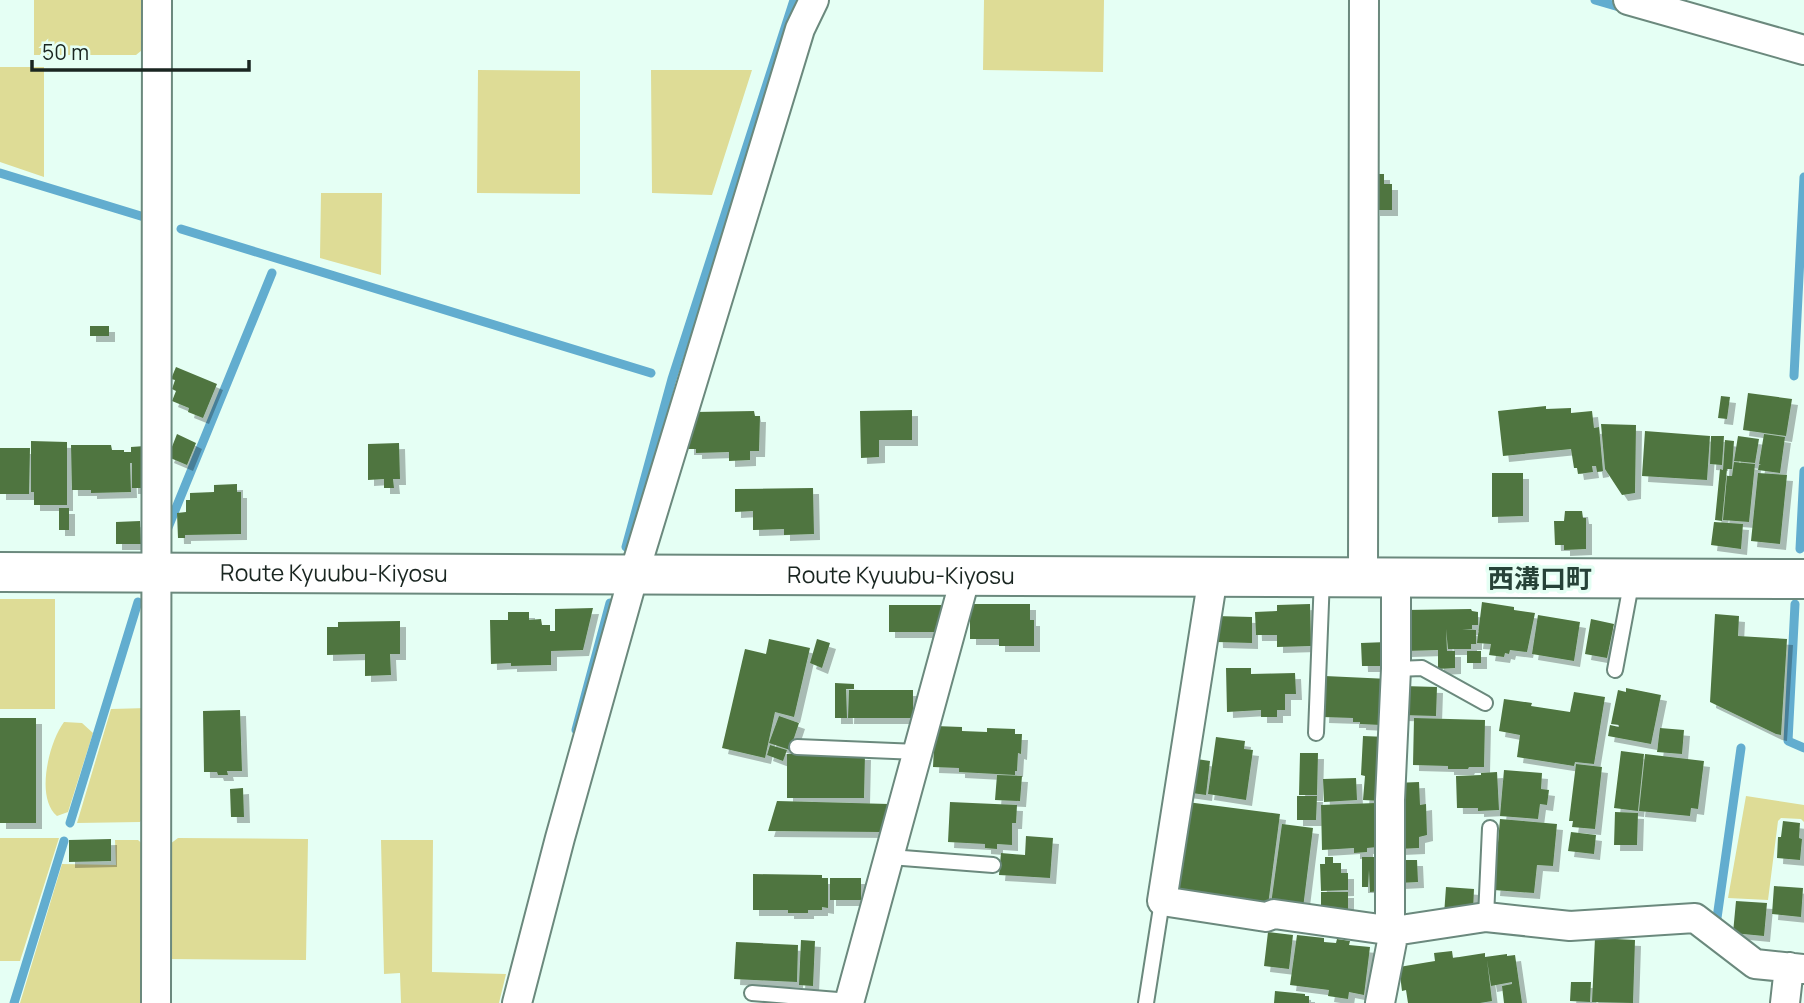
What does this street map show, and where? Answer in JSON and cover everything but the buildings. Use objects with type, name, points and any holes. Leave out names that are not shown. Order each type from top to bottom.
[{"type":"main road","name":"Route Kyuubu-Kiyosu","points":[[0,572],[1804,579]]},
{"type":"street","points":[[156,1003],[157,0]]},
{"type":"street","points":[[517,1003],[556,851],[634,574],[800,29],[814,0]]},
{"type":"street","points":[[1364,0],[1379,577],[1396,670],[1390,800],[1392,931],[1380,1003]]},
{"type":"street","points":[[1628,0],[1804,50]]},
{"type":"street","points":[[849,1002],[966,575]]},
{"type":"street","points":[[1213,576],[1162,901],[1266,917],[1274,914],[1392,931],[1486,917],[1570,926],[1695,918],[1755,964],[1796,968],[1785,1003]]},
{"type":"lane","points":[[1316,733],[1322,576]]},
{"type":"lane","points":[[1615,670],[1632,578]]},
{"type":"lane","points":[[1396,670],[1422,668],[1485,703]]},
{"type":"lane","points":[[797,747],[918,752]]},
{"type":"lane","points":[[1486,917],[1490,828]]},
{"type":"lane","points":[[890,858],[993,864]]},
{"type":"lane","points":[[1146,1003],[1162,901]]},
{"type":"lane","points":[[752,993],[849,1002]]},
{"type":"shaded area","points":[[34,0],[147,0],[147,46],[136,55],[34,55]]},
{"type":"shaded area","points":[[984,0],[1104,0],[1103,72],[983,70]]},
{"type":"shaded area","points":[[0,67],[44,67],[44,177],[0,162]]},
{"type":"shaded area","points":[[478,70],[580,71],[580,194],[477,193]]},
{"type":"shaded area","points":[[651,70],[752,70],[712,195],[652,193]]},
{"type":"shaded area","points":[[321,193],[382,193],[381,275],[320,258]]},
{"type":"shaded area","points":[[0,599],[55,599],[55,709],[0,709]]},
{"type":"shaded area","points":[[147,708],[147,812],[140,822],[77,823],[111,709]]},
{"type":"shaded area","points":[[64,722],[82,723],[93,733],[68,812],[57,816],[50,808],[47,797],[47,770],[53,743]]},
{"type":"shaded area","points":[[1746,796],[1804,805],[1804,822],[1801,819],[1781,818],[1778,821],[1768,900],[1728,898]]},
{"type":"shaded area","points":[[0,838],[59,838],[20,961],[0,961]]},
{"type":"shaded area","points":[[178,838],[308,839],[306,960],[167,959],[166,847]]},
{"type":"shaded area","points":[[115,840],[138,840],[147,848],[147,1003],[20,1003],[62,864],[116,865]]},
{"type":"shaded area","points":[[381,840],[433,840],[432,972],[506,974],[499,1003],[401,1003],[400,973],[384,974]]},
{"type":"waterway","points":[[626,547],[672,379],[794,0]]},
{"type":"waterway","points":[[1595,0],[1626,9]]},
{"type":"waterway","points":[[0,173],[144,217]]},
{"type":"waterway","points":[[1794,376],[1804,177]]},
{"type":"waterway","points":[[181,229],[651,373]]},
{"type":"waterway","points":[[167,530],[272,273]]},
{"type":"waterway","points":[[1800,549],[1804,471]]},
{"type":"waterway","points":[[70,823],[138,602]]},
{"type":"waterway","points":[[576,730],[610,603]]},
{"type":"waterway","points":[[1795,604],[1788,741],[1804,748]]},
{"type":"waterway","points":[[1717,918],[1741,748]]},
{"type":"waterway","points":[[14,1003],[64,841]]},
{"type":"district","name":"西溝口町","points":[[1540,579]]}]
